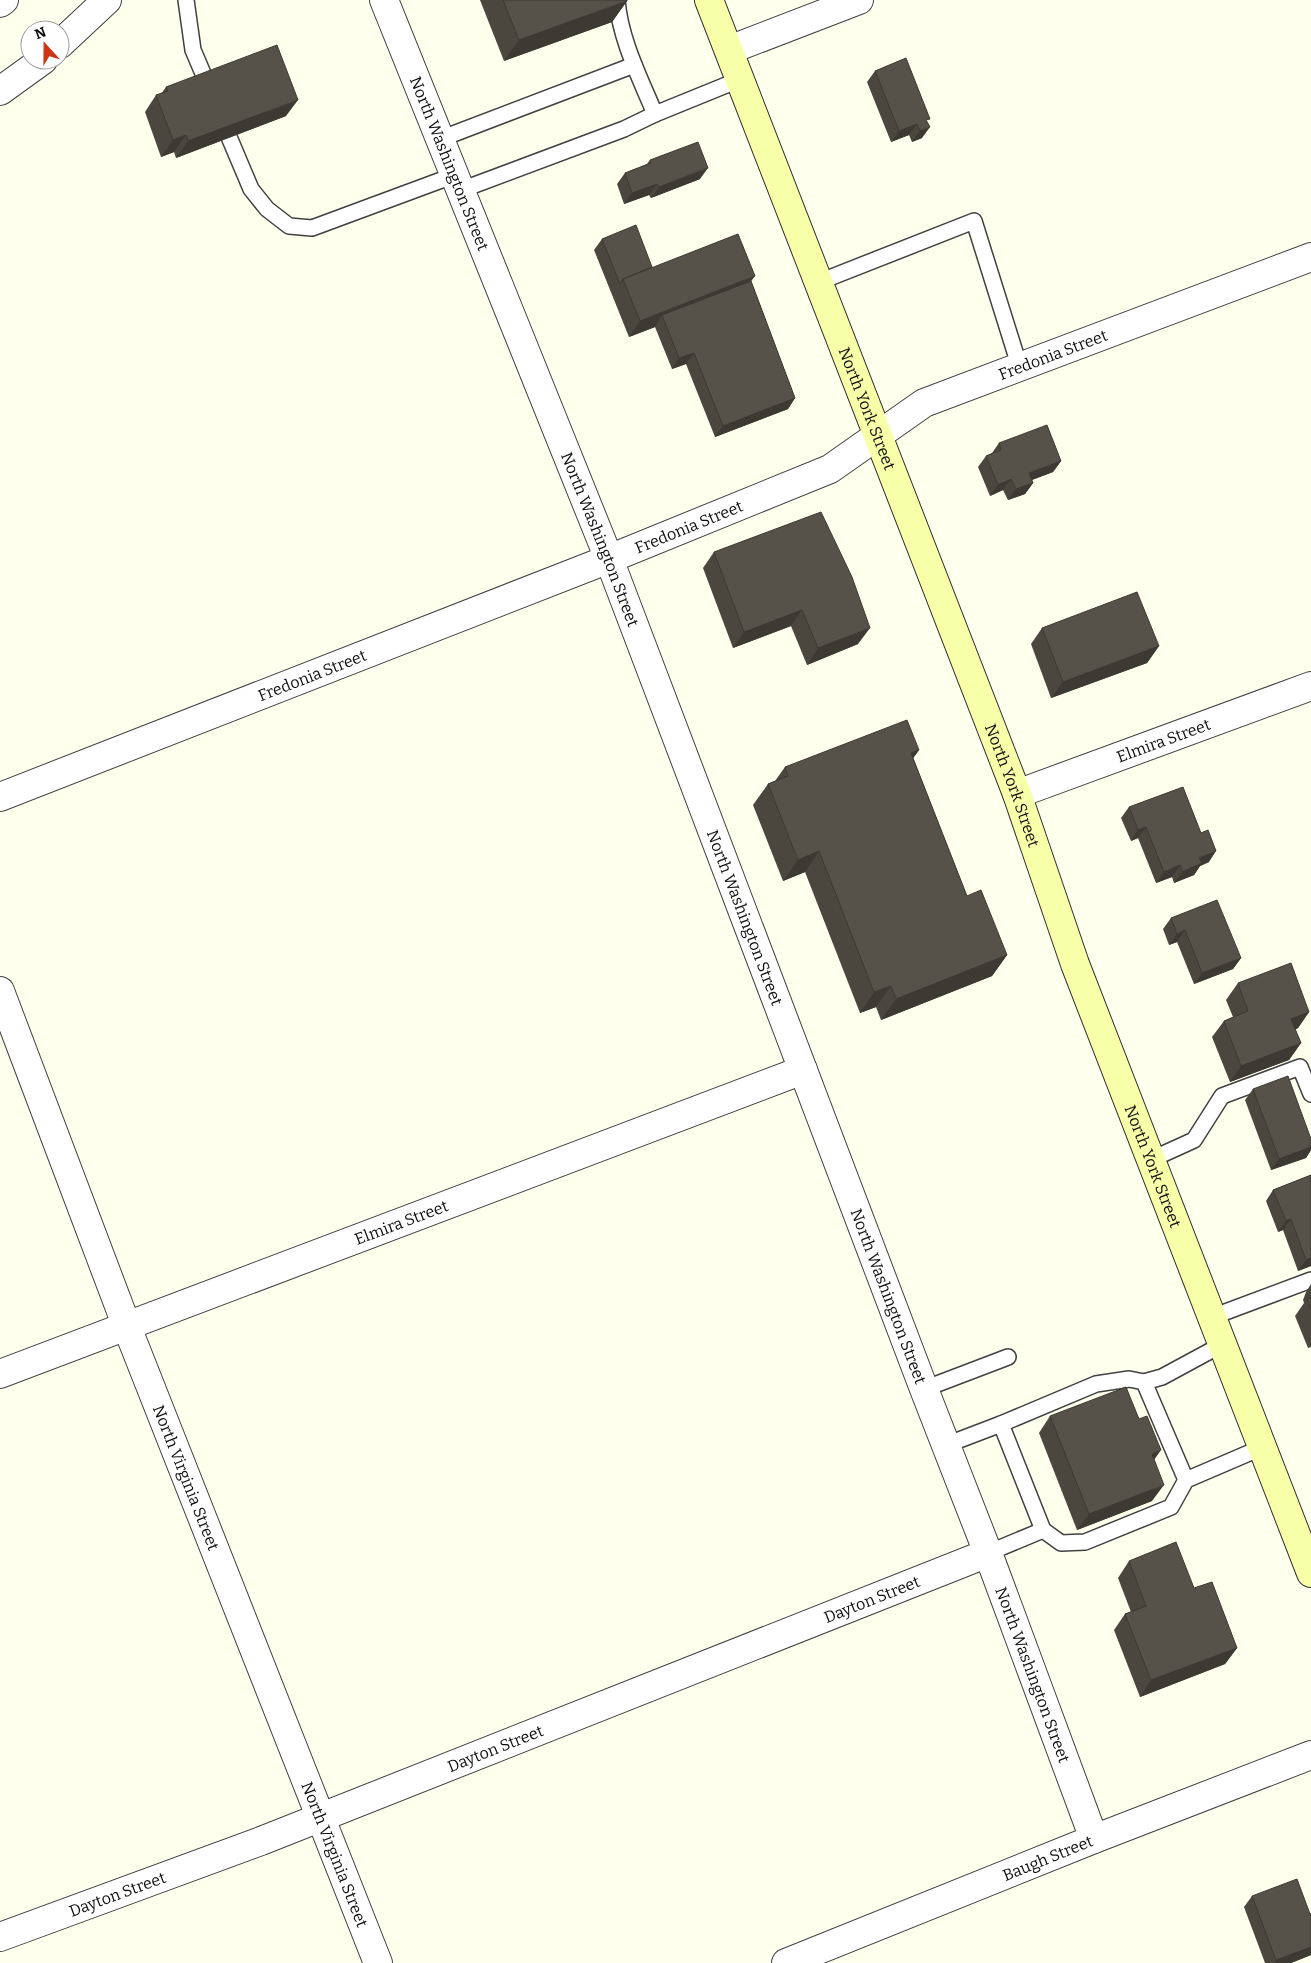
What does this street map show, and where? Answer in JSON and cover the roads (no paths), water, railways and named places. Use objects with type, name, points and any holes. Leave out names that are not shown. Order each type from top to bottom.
[{"type":"main road","name":"North York Street","points":[[709,0],[1017,794],[1075,964],[1150,1160],[1263,1447],[1303,1528],[1311,1573]]},
{"type":"street","points":[[0,3],[4,0]]},
{"type":"street","points":[[70,35],[107,0]]},
{"type":"street","name":"North Washington Street","points":[[384,0],[609,559],[988,1553],[1094,1839]]},
{"type":"street","points":[[729,50],[859,0]]},
{"type":"street","points":[[0,91],[32,70]]},
{"type":"street","name":"Fredonia Street","points":[[0,797],[609,559],[830,469],[924,403],[1311,257]]},
{"type":"street","name":"Elmira Street","points":[[1017,794],[1311,686]]},
{"type":"street","name":"North Virginia Street","points":[[0,991],[127,1327],[378,1963]]},
{"type":"street","name":"Elmira Street","points":[[0,1374],[803,1070]]},
{"type":"street","name":"Dayton Street","points":[[0,1936],[320,1817],[988,1553]]},
{"type":"street","name":"Baugh Street","points":[[786,1963],[1094,1839],[1311,1755]]},
{"type":"lane","points":[[186,0],[193,50],[250,189],[267,209],[289,226],[312,228],[624,129],[655,114],[741,79]]},
{"type":"lane","points":[[617,0],[618,16],[634,65],[655,114]]},
{"type":"lane","points":[[440,139],[634,65]]},
{"type":"lane","points":[[819,282],[974,221],[1020,368]]},
{"type":"lane","points":[[1150,1160],[1194,1140],[1222,1096],[1300,1067],[1311,1094]]},
{"type":"lane","points":[[1212,1317],[1311,1280]]},
{"type":"lane","points":[[946,1445],[1096,1384],[1129,1379],[1144,1382],[1162,1377],[1223,1344]]},
{"type":"lane","points":[[924,1388],[1008,1357]]},
{"type":"lane","points":[[1144,1382],[1186,1480]]},
{"type":"lane","points":[[1001,1424],[1043,1530],[1061,1543],[1085,1542],[1171,1507],[1186,1480],[1263,1447]]},
{"type":"lane","points":[[988,1553],[1043,1530]]}]
